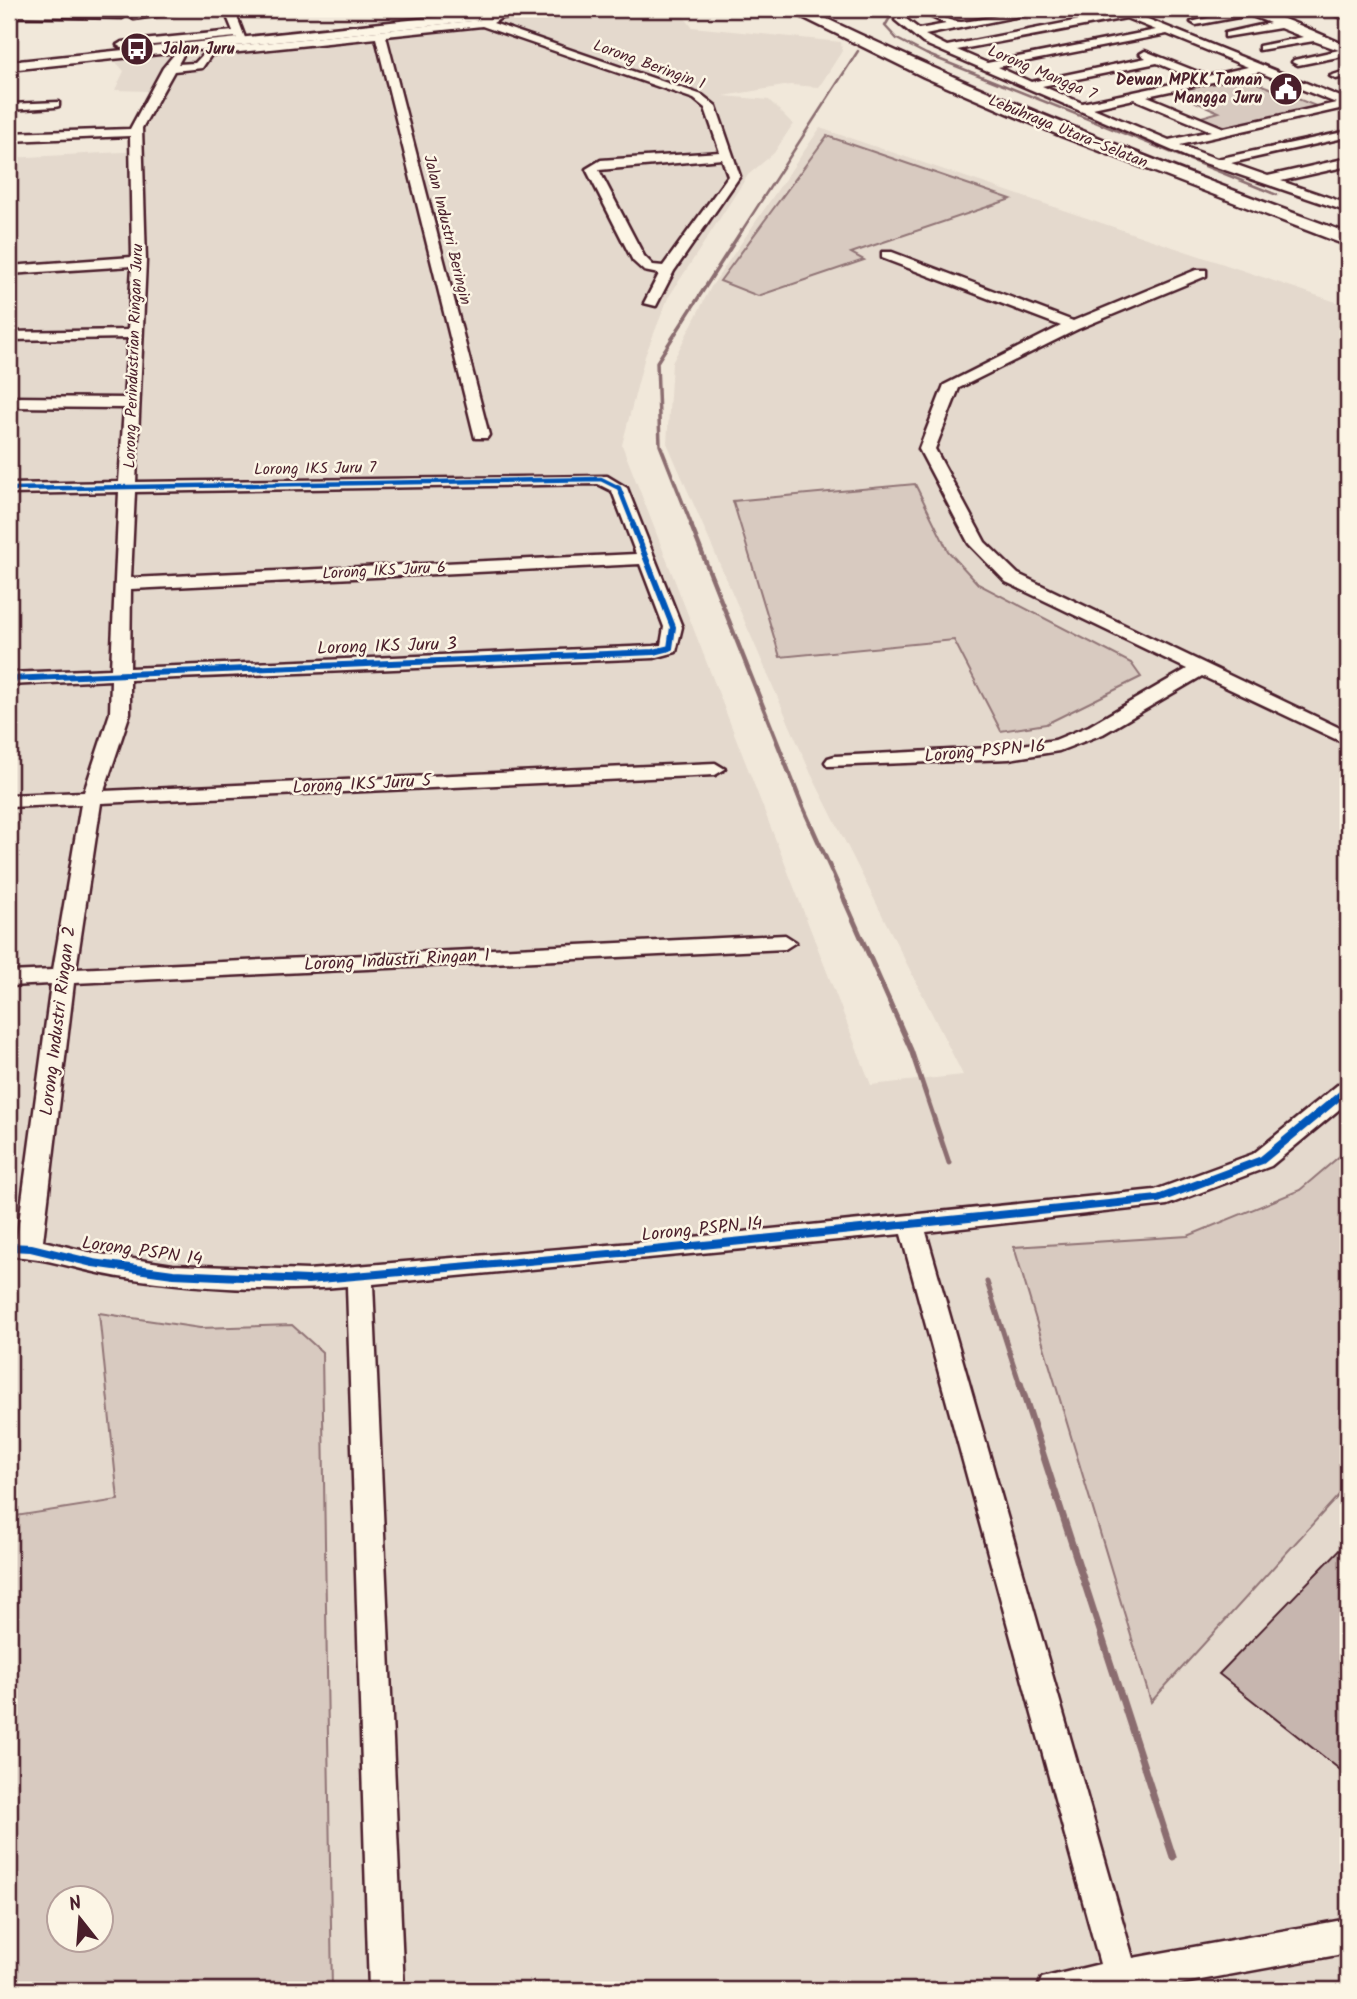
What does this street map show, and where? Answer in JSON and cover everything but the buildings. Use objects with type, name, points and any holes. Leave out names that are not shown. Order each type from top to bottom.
[{"type":"highway","name":"Lebuhraya Utara–Selatan","points":[[794,9],[931,75],[1035,120],[1205,188],[1348,240]]},
{"type":"highway","name":"Lebuhraya Utara–Selatan","points":[[809,9],[912,59],[1044,116],[1348,232]]},
{"type":"main road","points":[[9,66],[182,48],[241,37],[312,37],[403,24],[548,9]]},
{"type":"street","points":[[135,16],[198,9]]},
{"type":"street","points":[[122,46],[241,37],[229,9]]},
{"type":"street","points":[[403,24],[403,17],[476,9]]},
{"type":"street","points":[[908,9],[900,20],[916,33],[1049,9],[1083,23]]},
{"type":"street","points":[[920,9],[958,26]]},
{"type":"street","points":[[984,9],[1004,17]]},
{"type":"street","points":[[1114,9],[1190,25],[1348,93]]},
{"type":"street","points":[[1327,9],[1348,16]]},
{"type":"street","points":[[986,66],[1169,31],[1246,10],[1348,51]]},
{"type":"street","points":[[946,49],[1133,12],[1169,31],[1348,104]]},
{"type":"street","points":[[169,68],[198,65],[208,52],[312,37],[483,23],[500,14]]},
{"type":"street","points":[[14,15],[122,15]]},
{"type":"street","name":"Lorong Beringin 1","points":[[483,23],[698,97],[710,106],[734,176],[667,271],[651,303]]},
{"type":"street","points":[[1229,35],[1282,24]]},
{"type":"street","name":"Jalan Industri Beringin","points":[[380,33],[481,435]]},
{"type":"street","name":"Lorong Mangga 7","points":[[916,33],[946,49],[1169,144],[1348,208]]},
{"type":"street","points":[[1263,48],[1317,37]]},
{"type":"street","points":[[1116,41],[1207,80]]},
{"type":"street","name":"Lorong Perindustrian Ringan Juru","points":[[92,797],[120,713],[122,584],[139,261],[135,132],[147,104],[182,48]]},
{"type":"street","points":[[1298,62],[1348,51]]},
{"type":"street","points":[[1031,85],[1159,59]]},
{"type":"street","points":[[1081,107],[1261,68]]},
{"type":"street","points":[[1134,95],[1223,132]]},
{"type":"street","points":[[9,107],[55,104]]},
{"type":"street","points":[[1169,144],[1348,104]]},
{"type":"street","points":[[1301,115],[1347,134]]},
{"type":"street","points":[[9,136],[135,132]]},
{"type":"street","points":[[1216,163],[1347,134]]},
{"type":"street","points":[[667,271],[649,268],[638,258],[592,169],[601,164],[729,155]]},
{"type":"street","points":[[1268,180],[1348,162]]},
{"type":"street","points":[[1323,168],[1348,176]]},
{"type":"street","points":[[887,255],[1073,326]]},
{"type":"street","points":[[9,271],[139,261]]},
{"type":"street","points":[[1201,273],[1073,326],[952,384],[927,449],[978,544],[1012,578],[1348,738]]},
{"type":"street","points":[[9,336],[134,334]]},
{"type":"street","points":[[9,402],[131,403]]},
{"type":"street","name":"Lorong IKS Juru 7","points":[[9,489],[591,478],[608,481],[619,488],[646,559]]},
{"type":"street","name":"Lorong IKS Juru 6","points":[[122,584],[646,559]]},
{"type":"street","name":"Lorong IKS Juru 3","points":[[9,678],[654,652],[670,648],[673,627],[646,559]]},
{"type":"street","name":"Lorong PSPN 16","points":[[835,762],[1009,753],[1059,745],[1096,730],[1200,669]]},
{"type":"street","name":"Lorong IKS Juru 5","points":[[9,801],[715,769]]},
{"type":"street","name":"Lorong Industri Ringan 2","points":[[19,1246],[92,797]]},
{"type":"street","name":"Lorong Industri Ringan 1","points":[[9,979],[785,942]]},
{"type":"street","name":"Lorong PSPN 14","points":[[19,1246],[90,1263],[256,1282],[360,1277],[1158,1199],[1262,1160],[1348,1089]]},
{"type":"street","points":[[911,1225],[1123,1984]]},
{"type":"street","points":[[360,1277],[386,1990]]},
{"type":"street","points":[[1054,1990],[1123,1984],[1348,1936]]},
{"type":"shaded area","points":[[601,9],[678,9],[692,27],[841,42],[842,51],[819,87],[790,85],[724,96],[769,100],[793,124],[774,153],[748,175],[668,298],[645,356],[622,445],[871,1085],[963,1075],[811,774],[667,443],[672,363],[711,287],[820,128],[1348,306],[1348,1990],[9,1990],[9,158],[142,151],[149,91],[115,90],[124,71],[114,60]]},
{"type":"shaded area","points":[[1239,76],[1321,108],[1231,128],[1198,118],[1219,112],[1182,96],[1187,94],[1176,89]]},
{"type":"shaded area","points":[[827,136],[1011,199],[851,253],[864,260],[758,296],[720,281]]},
{"type":"shaded area","points":[[915,484],[948,551],[978,584],[1131,663],[1141,677],[1046,724],[1001,731],[954,640],[780,657],[733,501]]},
{"type":"shaded area","points":[[1348,1149],[1348,1485],[1151,1702],[1014,1247],[1188,1236],[1300,1190]]},
{"type":"shaded area","points":[[99,1313],[200,1328],[292,1325],[322,1352],[332,1990],[9,1990],[9,1517],[118,1500]]},
{"type":"waterway","points":[[895,9],[885,26],[897,39],[926,54],[1277,195]]},
{"type":"waterway","points":[[1124,9],[1171,28]]},
{"type":"waterway","points":[[1180,31],[1275,70]]},
{"type":"waterway","points":[[741,232],[858,51]]},
{"type":"waterway","points":[[692,526],[660,445],[657,362],[742,230]]},
{"type":"waterway","points":[[691,525],[802,805],[846,903]]},
{"type":"waterway","points":[[845,901],[911,1050],[949,1163]]},
{"type":"waterway","points":[[987,1282],[1020,1385]]},
{"type":"waterway","points":[[1020,1383],[1173,1857]]},
{"type":"cycle path","points":[[9,489],[601,479],[619,488],[673,627],[670,648],[654,652],[9,679]]},
{"type":"cycle path","points":[[9,1247],[31,1248],[93,1263],[173,1274],[227,1279],[308,1280],[644,1251],[1158,1199],[1262,1160],[1348,1089]]},
{"type":"place","name":"Jalan Juru","points":[[137,49]]},
{"type":"place","name":"Dewan MPKK Taman Mangga Juru","points":[[1286,89]]}]
